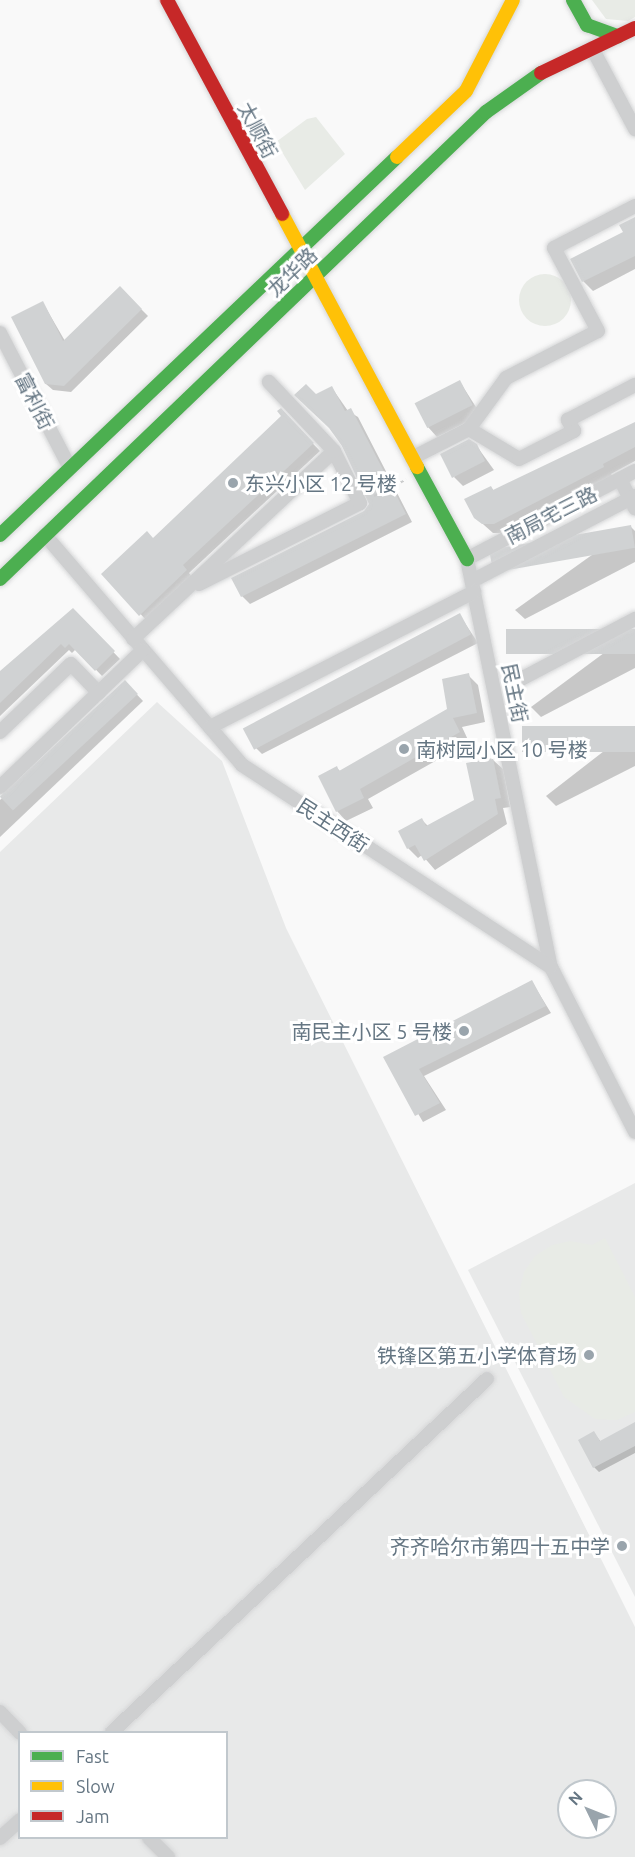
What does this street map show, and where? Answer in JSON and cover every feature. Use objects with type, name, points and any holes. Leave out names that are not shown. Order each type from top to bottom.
[{"type":"main road","name":"太顺街","points":[[167,0],[314,278]]},
{"type":"main road","name":"龙华路","points":[[0,535],[466,91],[513,0]]},
{"type":"main road","points":[[573,0],[587,25],[618,36]]},
{"type":"main road","name":"龙华路","points":[[0,579],[486,112],[533,77],[635,27]]},
{"type":"main road","name":"民主街","points":[[314,278],[467,559]]},
{"type":"street","points":[[592,48],[635,129]]},
{"type":"street","points":[[412,458],[469,429],[506,378],[598,331],[554,248],[635,206]]},
{"type":"street","name":"富利街","points":[[0,333],[70,468]]},
{"type":"street","points":[[185,591],[360,503],[334,452],[269,382]]},
{"type":"street","points":[[469,429],[519,459],[573,431],[568,420],[635,385]]},
{"type":"street","points":[[133,639],[334,452]]},
{"type":"street","name":"南局宅三路","points":[[467,559],[635,471]]},
{"type":"street","points":[[620,479],[633,501]]},
{"type":"street","name":"南局宅三路","points":[[210,728],[633,501]]},
{"type":"street","name":"民主西街","points":[[45,536],[242,765],[551,967]]},
{"type":"street","name":"民主街","points":[[467,559],[551,967],[635,1132]]},
{"type":"street","points":[[521,679],[635,619]]},
{"type":"street","points":[[0,787],[143,650]]},
{"type":"street","points":[[0,732],[71,664],[99,693]]},
{"type":"street","points":[[113,1731],[487,1379]]},
{"type":"street","points":[[0,1712],[18,1731]]},
{"type":"street","points":[[0,1838],[18,1822]]},
{"type":"street","points":[[150,1839],[168,1857]]},
{"type":"path","points":[[360,503],[420,473]]},
{"type":"shaded area","points":[[592,0],[635,0],[635,17],[628,21],[606,19]]},
{"type":"shaded area","points":[[316,117],[345,154],[305,190],[276,142],[307,119]]},
{"type":"shaded area","points":[[545,274],[559,278],[567,286],[571,300],[567,314],[559,322],[545,326],[531,322],[523,314],[519,300],[523,286],[531,278]]},
{"type":"shaded area","points":[[157,702],[222,761],[286,928],[635,1627],[635,1857],[0,1857],[0,852]]},
{"type":"shaded area","points":[[635,1183],[635,1597],[468,1270]]},
{"type":"shaded area","name":"铁锋区第五小学体育场","points":[[605,1238],[635,1297],[635,1412],[617,1420],[595,1419],[564,1397],[521,1313],[519,1293],[524,1272],[535,1256],[552,1245],[570,1241],[592,1245]]},
{"type":"building","points":[[635,217],[635,256],[582,282],[570,259],[623,232],[619,225]]},
{"type":"building","points":[[120,286],[142,309],[64,386],[45,384],[11,317],[43,301],[63,341]]},
{"type":"building","points":[[460,380],[473,405],[427,428],[415,403]]},
{"type":"building","points":[[306,384],[316,394],[332,386],[345,411],[351,408],[406,514],[241,597],[231,578],[364,511],[369,504],[342,446],[329,428],[294,395]]},
{"type":"building","name":"东兴小区 12 号楼","points":[[281,408],[314,443],[183,565],[187,570],[139,616],[101,574],[147,531],[153,538],[281,416],[277,411]]},
{"type":"building","points":[[635,422],[635,447],[603,464],[604,467],[494,524],[482,524],[474,518],[464,499],[491,486],[493,490]]},
{"type":"building","points":[[469,439],[477,444],[485,461],[452,478],[440,454]]},
{"type":"building","points":[[631,525],[635,548],[493,573],[489,550]]},
{"type":"building","points":[[73,608],[115,651],[95,671],[69,644],[65,648],[61,644],[0,703],[0,671]]},
{"type":"building","points":[[460,613],[471,634],[254,750],[243,728]]},
{"type":"building","points":[[506,629],[635,629],[635,654],[506,654]]},
{"type":"building","name":"南树园小区 10 号楼","points":[[469,673],[477,713],[453,718],[460,732],[360,789],[364,798],[336,812],[318,776],[337,766],[339,771],[447,709],[442,679]]},
{"type":"building","points":[[125,680],[138,694],[13,811],[0,797]]},
{"type":"building","points":[[522,726],[635,726],[635,752],[522,752]]},
{"type":"building","points":[[493,758],[501,798],[495,799],[498,814],[424,861],[415,845],[407,849],[398,831],[422,818],[426,826],[474,800],[466,763]]},
{"type":"building","name":"南民主小区 5 号楼","points":[[532,980],[546,1006],[419,1069],[440,1103],[415,1116],[383,1057]]},
{"type":"building","points":[[635,1422],[635,1446],[593,1468],[578,1440],[594,1431],[600,1441]]},
{"type":"traffic: fast","points":[[573,0],[587,25],[618,36]]},
{"type":"traffic: fast","points":[[0,579],[486,112],[541,73]]},
{"type":"traffic: fast","points":[[0,535],[397,157]]},
{"type":"traffic: fast","points":[[417,467],[467,559]]},
{"type":"traffic: slow","points":[[397,157],[466,91],[513,0]]},
{"type":"traffic: slow","points":[[282,214],[417,467]]},
{"type":"traffic: jam","points":[[167,0],[282,214]]},
{"type":"traffic: jam","points":[[541,73],[635,28]]},
{"type":"place","name":"东兴小区 12 号楼","points":[[233,483]]},
{"type":"place","name":"南树园小区 10 号楼","points":[[404,749]]},
{"type":"place","name":"南民主小区 5 号楼","points":[[464,1031]]},
{"type":"place","name":"铁锋区第五小学体育场","points":[[589,1355]]},
{"type":"place","name":"齐齐哈尔市第四十五中学","points":[[622,1546]]}]
